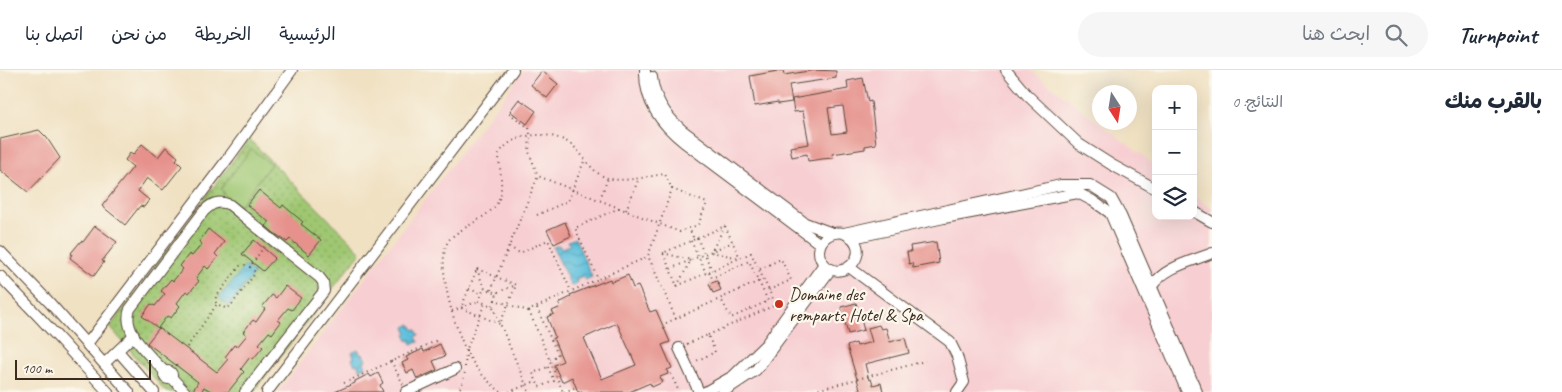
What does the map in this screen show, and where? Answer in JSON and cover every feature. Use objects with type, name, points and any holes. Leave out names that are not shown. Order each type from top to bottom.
[{"type":"street","points":[[87,344],[223,165],[292,70]]},
{"type":"street","points":[[267,392],[513,70]]},
{"type":"street","points":[[645,70],[647,93],[655,111],[673,132],[697,146],[805,223],[832,233],[848,236],[1061,185],[1090,185],[1111,198],[1121,216],[1198,392]]},
{"type":"street","points":[[652,70],[654,90],[661,106],[697,146],[820,244]]},
{"type":"street","points":[[1006,70],[1027,95],[1079,144],[1152,187]]},
{"type":"street","points":[[944,214],[1078,192],[1110,213],[1187,392]]},
{"type":"street","points":[[184,392],[140,344],[134,335],[128,314],[204,211],[211,204],[220,202],[230,204],[323,282],[324,291],[245,392]]},
{"type":"street","points":[[1197,213],[1212,222]]},
{"type":"street","points":[[832,233],[820,244],[819,254],[827,266],[843,270],[853,264],[858,254],[856,243],[848,236]]},
{"type":"street","points":[[0,251],[105,363],[129,392]]},
{"type":"street","points":[[1152,286],[1158,277],[1164,273],[1180,265],[1212,254]]},
{"type":"street","points":[[705,392],[734,376],[766,344],[827,266]]},
{"type":"street","points":[[723,392],[756,370],[827,266]]},
{"type":"street","points":[[849,267],[950,342],[957,356],[964,382],[957,392]]},
{"type":"street","points":[[0,276],[108,392]]},
{"type":"street","points":[[105,363],[134,335]]},
{"type":"street","points":[[679,348],[699,392]]},
{"type":"street","points":[[118,351],[154,392],[168,376]]},
{"type":"street","points":[[406,392],[455,369]]},
{"type":"path","points":[[491,290],[538,176],[529,152],[529,128],[509,113]]},
{"type":"path","points":[[500,392],[482,375],[466,351],[455,327],[443,265],[443,255],[449,240],[495,207],[500,194],[499,154],[509,143],[530,135],[550,136],[562,140],[569,143],[598,173],[608,178],[619,180],[666,174],[672,189],[648,256],[676,319]]},
{"type":"path","points":[[537,215],[568,200],[585,159]]},
{"type":"path","points":[[538,176],[680,232],[698,225],[707,203],[672,189]]},
{"type":"path","points":[[600,200],[608,178]]},
{"type":"path","points":[[626,210],[639,178]]},
{"type":"path","points":[[598,279],[575,228],[619,208]]},
{"type":"path","points":[[663,253],[725,226]]},
{"type":"path","points":[[725,226],[740,258]]},
{"type":"path","points":[[711,252],[725,226]]},
{"type":"path","points":[[689,228],[699,257],[712,278],[749,261],[768,301],[731,318],[721,298]]},
{"type":"path","points":[[250,267],[270,238]]},
{"type":"path","points":[[697,238],[709,272]]},
{"type":"path","points":[[508,247],[520,253],[548,240],[571,292]]},
{"type":"path","points":[[670,269],[733,242]]},
{"type":"path","points":[[711,252],[740,258]]},
{"type":"path","points":[[663,253],[691,260]]},
{"type":"path","points":[[663,253],[677,286]]},
{"type":"path","points":[[677,286],[752,253],[775,301],[773,306],[679,348]]},
{"type":"path","points":[[494,300],[529,311],[648,256]]},
{"type":"path","points":[[759,269],[781,259],[791,280],[769,290]]},
{"type":"path","points":[[677,286],[691,260]]},
{"type":"path","points":[[240,266],[250,267],[254,271],[254,275],[229,307],[225,308],[217,304],[215,301],[216,297],[240,266]]},
{"type":"path","points":[[460,308],[477,269]]},
{"type":"path","points":[[477,269],[516,285]]},
{"type":"path","points":[[477,269],[484,288],[479,301]]},
{"type":"path","points":[[666,323],[764,280]]},
{"type":"path","points":[[492,306],[497,293],[516,285]]},
{"type":"path","points":[[500,324],[516,285]]},
{"type":"path","points":[[484,288],[497,293]]},
{"type":"path","points":[[469,289],[482,294]]},
{"type":"path","points":[[452,312],[479,301],[492,306],[528,392]]},
{"type":"path","points":[[457,392],[462,385],[466,351],[486,303]]},
{"type":"path","points":[[187,347],[217,304]]},
{"type":"path","points":[[537,307],[558,355],[550,359]]},
{"type":"path","points":[[460,308],[500,324]]},
{"type":"path","points":[[529,311],[564,392],[574,388]]},
{"type":"path","points":[[687,365],[715,352],[708,334]]},
{"type":"path","points":[[344,383],[438,340]]},
{"type":"path","points":[[392,361],[406,392]]},
{"type":"path","points":[[809,392],[925,361]]},
{"type":"path","points":[[548,367],[554,381],[539,387],[536,381],[533,373],[548,367]]},
{"type":"path","points":[[551,374],[555,372]]},
{"type":"path","points":[[671,374],[679,392]]},
{"type":"path","points":[[509,392],[536,381]]},
{"type":"shaded area","name":"Domaine des remparts Hotel & Spa","points":[[524,70],[1030,70],[1092,117],[1092,130],[1109,130],[1152,163],[1152,220],[1197,220],[1197,198],[1212,209],[1212,392],[278,392]]},
{"type":"green space","points":[[249,139],[361,252],[253,392],[166,392],[110,327]]},
{"type":"green space","points":[[251,149],[271,164],[239,206],[223,194],[224,192],[221,189]]},
{"type":"water","points":[[575,238],[592,277],[585,280],[583,276],[576,279],[577,283],[571,286],[553,247],[559,245],[561,248],[570,245],[568,241]]},
{"type":"water","points":[[245,266],[254,274],[229,306],[219,298]]},
{"type":"water","points":[[411,324],[419,335],[416,337],[419,342],[412,344],[410,340],[408,341],[405,334],[407,333],[405,327]]},
{"type":"water","points":[[358,349],[366,360],[364,362],[366,367],[360,369],[352,359],[354,358],[352,352]]},
{"type":"building","points":[[783,70],[784,75],[815,70],[836,71],[836,78],[789,85],[792,102],[778,104],[778,102],[755,106],[750,76]]},
{"type":"building","points":[[542,71],[558,84],[547,98],[531,85]]},
{"type":"building","points":[[863,78],[868,102],[871,101],[876,144],[865,146],[865,149],[832,154],[833,158],[808,161],[807,154],[792,157],[790,147],[809,144],[803,111],[794,112],[792,99],[848,89],[847,81]],"holes":[[[843,106],[847,132],[832,134],[828,108]]]},
{"type":"building","points":[[519,99],[536,111],[527,124],[510,111]]},
{"type":"building","points":[[39,130],[47,138],[60,158],[28,192],[0,170],[0,139]]},
{"type":"building","points":[[142,144],[158,157],[166,147],[178,157],[176,160],[182,166],[163,190],[147,178],[138,191],[149,200],[144,207],[140,206],[125,225],[102,206],[133,167],[125,160],[130,153],[133,155]]},
{"type":"building","points":[[259,190],[281,208],[283,205],[303,222],[301,224],[321,240],[309,255],[290,239],[287,242],[274,233],[266,226],[269,222],[247,205]]},
{"type":"building","points":[[565,222],[571,236],[554,244],[547,230]]},
{"type":"building","points":[[95,226],[117,242],[102,261],[104,262],[94,276],[70,258],[71,253],[81,241],[83,242]]},
{"type":"building","points":[[208,229],[224,242],[215,254],[218,257],[208,269],[205,266],[196,278],[199,281],[189,293],[186,291],[177,303],[180,306],[171,318],[167,316],[158,328],[142,316],[151,304],[155,306],[165,294],[161,291],[183,269],[180,266],[189,254],[192,256],[202,244],[199,242]]},
{"type":"building","points":[[254,240],[275,258],[263,271],[242,254]]},
{"type":"building","points":[[936,242],[939,263],[913,268],[912,263],[909,264],[907,252],[911,252],[910,246]]},
{"type":"building","points":[[628,275],[633,288],[638,286],[650,312],[656,310],[670,342],[662,345],[672,368],[667,370],[668,374],[660,377],[663,382],[652,387],[650,383],[629,392],[578,392],[572,377],[562,382],[554,365],[563,361],[553,338],[555,337],[547,317],[554,314],[552,311],[561,307],[559,303],[571,297],[570,295],[610,279],[611,282]],"holes":[[[617,323],[636,365],[602,379],[584,338]]]},
{"type":"building","points":[[717,281],[721,290],[713,293],[709,284]]},
{"type":"building","points":[[285,286],[301,298],[292,310],[288,308],[278,320],[281,322],[272,334],[269,332],[259,344],[263,347],[253,359],[250,357],[241,369],[244,372],[228,392],[212,392],[204,387],[201,392],[192,392],[198,382],[147,343],[159,328],[217,372],[228,359],[225,357],[234,345],[237,347],[247,335],[243,332],[253,320],[256,322],[265,309],[262,307],[272,295],[276,298]]},
{"type":"building","points":[[856,303],[864,330],[848,334],[841,307]]},
{"type":"building","points":[[879,325],[881,329],[886,328],[890,342],[905,338],[909,353],[865,364],[869,380],[871,379],[873,385],[881,383],[883,392],[857,392],[860,389],[847,346],[856,343],[857,346],[872,342],[868,328]]},
{"type":"building","points":[[440,344],[445,356],[433,361],[437,370],[417,379],[413,370],[407,373],[402,363],[408,360],[406,357],[423,349],[424,352]]},
{"type":"building","points":[[378,373],[383,383],[380,385],[383,392],[335,392],[369,374],[371,377]]},
{"type":"place","name":"Domaine des remparts Hotel & Spa","points":[[779,304]]}]
